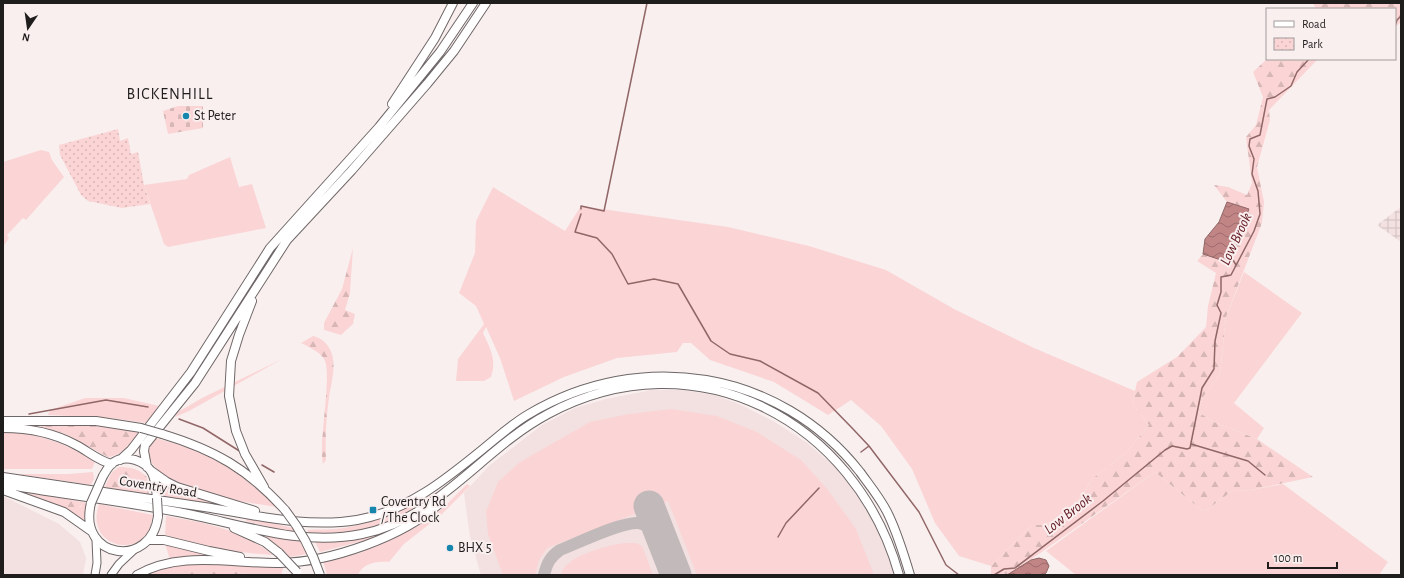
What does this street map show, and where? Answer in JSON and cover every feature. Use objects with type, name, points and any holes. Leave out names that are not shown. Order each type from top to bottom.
[{"type":"highway","points":[[370,138],[435,38],[453,3]]},
{"type":"highway","points":[[473,3],[440,52],[370,138],[274,243],[191,372],[131,450],[120,460],[112,464],[103,476],[92,503],[89,521],[96,540],[107,548],[115,550],[135,549],[148,540],[155,530],[158,516],[157,498],[155,481],[144,455],[145,445],[195,383],[287,240],[352,170],[428,84],[462,40],[486,3]]},
{"type":"highway","points":[[260,280],[239,335],[231,361],[229,396],[236,432],[245,454],[264,487]]},
{"type":"highway","points":[[120,460],[135,460],[167,482],[204,496],[305,521],[326,522],[357,519],[385,512],[408,503],[434,488],[528,414],[565,395],[626,378],[639,376],[680,376],[721,382],[754,393],[790,410],[821,432],[845,454],[876,493],[889,514],[910,575]]},
{"type":"highway","points":[[137,575],[156,566],[185,560],[280,563],[304,560],[355,549],[411,525],[436,508],[474,470],[519,432],[546,415],[589,397],[614,389],[641,385],[677,385],[716,390],[737,396],[781,415],[826,450],[854,480],[868,501],[892,548],[899,575]]},
{"type":"highway","points":[[3,426],[35,421]]},
{"type":"highway","points":[[3,422],[96,421],[141,428],[184,440],[221,456],[251,475],[285,510],[297,525],[308,545],[320,575]]},
{"type":"highway","points":[[3,426],[23,428],[51,434],[74,444],[102,461],[112,464]]},
{"type":"highway","name":"Coventry Road","points":[[3,484],[177,512],[310,539],[341,538],[365,534],[398,524],[433,503],[474,470]]},
{"type":"highway","name":"Coventry Road","points":[[3,477],[305,521]]},
{"type":"highway","points":[[3,490],[64,512],[92,532]]},
{"type":"highway","points":[[112,501],[237,529],[265,542],[280,554],[298,574]]},
{"type":"highway","points":[[148,540],[164,540],[209,552],[280,563]]},
{"type":"main road","points":[[95,575],[97,562],[96,540]]},
{"type":"main road","points":[[111,575],[119,564],[135,549]]},
{"type":"shaded area","points":[[1401,207],[1401,242],[1377,225]]},
{"type":"shaded area","points":[[652,390],[682,390],[714,395],[739,404],[773,421],[806,442],[833,465],[851,486],[873,520],[896,575],[481,575],[470,537],[464,493],[489,466],[542,425],[575,408],[606,399]]},
{"type":"shaded area","points":[[3,496],[59,524],[80,542],[86,558],[83,575],[3,575]]},
{"type":"green space","points":[[1313,3],[1401,3],[1401,22],[1396,26],[1396,8],[1316,8]]},
{"type":"green space","points":[[1266,60],[1317,60],[1269,110],[1270,120],[1257,167],[1264,202],[1262,223],[1226,317],[1220,374],[1203,397],[1198,412],[1214,422],[1257,439],[1313,477],[1251,490],[1232,491],[1204,512],[1155,472],[1012,573],[1007,575],[991,575],[991,566],[1032,525],[1042,525],[1058,519],[1083,494],[1092,479],[1127,452],[1149,425],[1132,404],[1137,382],[1177,357],[1206,327],[1208,306],[1216,273],[1197,261],[1203,254],[1227,262],[1249,210],[1227,202],[1214,185],[1228,187],[1247,195],[1252,183],[1246,137],[1256,125],[1263,97],[1253,72]]},
{"type":"green space","points":[[178,106],[203,106],[203,128],[168,134],[163,111]]},
{"type":"green space","points":[[118,129],[120,141],[128,138],[131,154],[138,152],[144,185],[150,204],[122,208],[88,201],[81,195],[60,155],[59,145]]},
{"type":"green space","points":[[41,150],[49,152],[52,160],[64,177],[26,220],[23,218],[7,235],[9,238],[3,247],[3,162]]},
{"type":"green space","points":[[230,157],[239,187],[252,184],[266,228],[168,247],[164,244],[144,185],[187,179],[189,175]]},
{"type":"green space","points":[[493,187],[565,231],[581,206],[728,227],[809,246],[886,270],[954,309],[1034,348],[1135,391],[1132,404],[1149,425],[1127,452],[1092,479],[1083,494],[1058,519],[1042,525],[1032,525],[991,566],[959,556],[935,523],[912,469],[881,426],[851,400],[828,415],[774,382],[710,360],[691,343],[683,343],[677,352],[617,358],[564,377],[514,401],[500,358],[486,327],[483,333],[493,360],[493,371],[491,377],[484,381],[456,381],[458,359],[484,324],[476,306],[459,293],[475,253],[476,221]]},
{"type":"green space","points":[[353,248],[350,293],[345,310],[355,314],[353,324],[341,335],[324,330],[324,323],[342,289]]},
{"type":"green space","points":[[1244,272],[1302,313],[1234,403],[1264,428],[1257,439],[1214,422],[1198,412],[1203,397],[1220,374],[1226,317]]},
{"type":"green space","points":[[313,336],[320,338],[327,345],[331,351],[334,365],[326,421],[326,460],[323,464],[322,440],[327,378],[326,367],[324,359],[320,354],[301,343]]},
{"type":"green space","points":[[282,359],[189,411],[175,417],[178,412],[202,398]]},
{"type":"green space","points":[[85,398],[124,398],[159,406],[146,423],[110,418],[48,415],[50,410]]},
{"type":"green space","points":[[671,409],[717,416],[757,432],[801,460],[828,490],[856,529],[874,575],[697,575],[668,501],[547,548],[539,560],[535,575],[503,575],[488,534],[486,512],[498,482],[520,462],[590,422],[629,414]]},
{"type":"green space","points":[[58,423],[118,428],[140,433],[122,452],[108,457],[63,433],[41,427],[41,424]]},
{"type":"green space","points":[[3,431],[28,434],[51,440],[73,449],[95,462],[92,469],[3,469]]},
{"type":"green space","points":[[151,437],[188,448],[219,462],[248,481],[277,507],[218,496],[194,489],[173,480],[156,468],[148,454]]},
{"type":"green space","points":[[119,467],[127,467],[144,474],[147,477],[149,494],[104,488],[112,472]]},
{"type":"green space","points":[[93,472],[94,479],[91,485],[17,474],[68,474]]},
{"type":"green space","points":[[1155,472],[1204,512],[1232,491],[1251,490],[1283,484],[1388,562],[1379,575],[1076,575],[1046,551]]},
{"type":"green space","points":[[161,484],[181,493],[224,506],[164,497]]},
{"type":"green space","points":[[467,484],[470,486],[441,515],[404,544],[389,562],[380,562],[367,565],[358,575],[327,575],[323,561],[360,553],[420,525],[444,507]]},
{"type":"green space","points":[[3,487],[55,497],[55,501],[81,507],[83,502],[87,503],[84,521],[41,498]]},
{"type":"green space","points":[[437,492],[439,494],[410,512],[380,526],[354,532],[310,535],[307,530],[339,529],[368,522],[404,509]]},
{"type":"green space","points":[[55,497],[83,502],[81,506],[70,510],[55,501]]},
{"type":"green space","points":[[99,504],[153,515],[150,528],[144,538],[135,543],[125,545],[115,543],[106,538],[99,530],[96,518]]},
{"type":"green space","points":[[166,516],[222,528],[248,539],[273,555],[219,549],[165,535]]},
{"type":"green space","points":[[422,516],[378,537],[320,552],[315,542],[344,540],[383,532]]},
{"type":"green space","points":[[246,517],[293,528],[297,534],[246,521]]},
{"type":"green space","points":[[249,530],[300,541],[307,554],[290,557],[282,549]]},
{"type":"green space","points":[[165,543],[209,555],[233,559],[170,560]]},
{"type":"green space","points":[[636,543],[642,546],[653,575],[561,575],[564,568],[578,557],[608,546]]},
{"type":"green space","points":[[196,563],[284,565],[281,575],[253,575],[230,571],[177,575],[141,575],[166,566]]},
{"type":"green space","points":[[230,571],[253,575],[177,575],[180,573]]},
{"type":"water","points":[[1227,202],[1249,209],[1227,262],[1203,254],[1205,239],[1219,222]]},
{"type":"water","points":[[1039,558],[1046,560],[1049,566],[1046,573],[1043,575],[1007,575],[1031,560]]},
{"type":"waterway","points":[[581,209],[581,206],[604,211],[647,3]]},
{"type":"waterway","name":"Low Brook","points":[[1396,23],[1401,16]]},
{"type":"waterway","name":"Low Brook","points":[[994,575],[1004,569],[1015,568],[1103,501],[1165,450],[1172,446],[1187,449],[1190,448],[1202,388],[1214,369],[1215,341],[1221,313],[1217,305],[1221,292],[1221,277],[1231,275],[1254,231],[1260,214],[1258,191],[1252,174],[1254,159],[1249,146],[1250,139],[1260,135],[1267,99],[1275,97],[1291,86],[1297,72],[1308,60]]},
{"type":"waterway","points":[[581,214],[575,232],[597,238],[612,254],[628,284],[654,279],[678,284],[711,341],[730,354],[760,361],[818,393],[869,446],[919,512],[946,565],[959,575]]},
{"type":"waterway","points":[[1227,262],[1233,260],[1236,265]]},
{"type":"waterway","points":[[29,414],[106,400],[148,407]]},
{"type":"waterway","points":[[179,419],[203,428],[241,452]]},
{"type":"waterway","name":"Low Brook","points":[[1191,444],[1248,461],[1265,475]]},
{"type":"waterway","points":[[861,452],[869,446]]},
{"type":"waterway","points":[[262,465],[274,472]]},
{"type":"waterway","points":[[778,537],[786,523],[819,488]]},
{"type":"taxiway","points":[[544,575],[549,561],[560,550],[622,525],[631,523],[643,524],[652,530],[663,542]]},
{"type":"runway","points":[[649,506],[676,575]]},
{"type":"place","name":"St Peter","points":[[186,116]]},
{"type":"place","name":"Coventry Rd / The Clock","points":[[373,510]]},
{"type":"place","name":"BHX 5","points":[[450,548]]},
{"type":"district","name":"BICKENHILL","points":[[170,94]]}]
